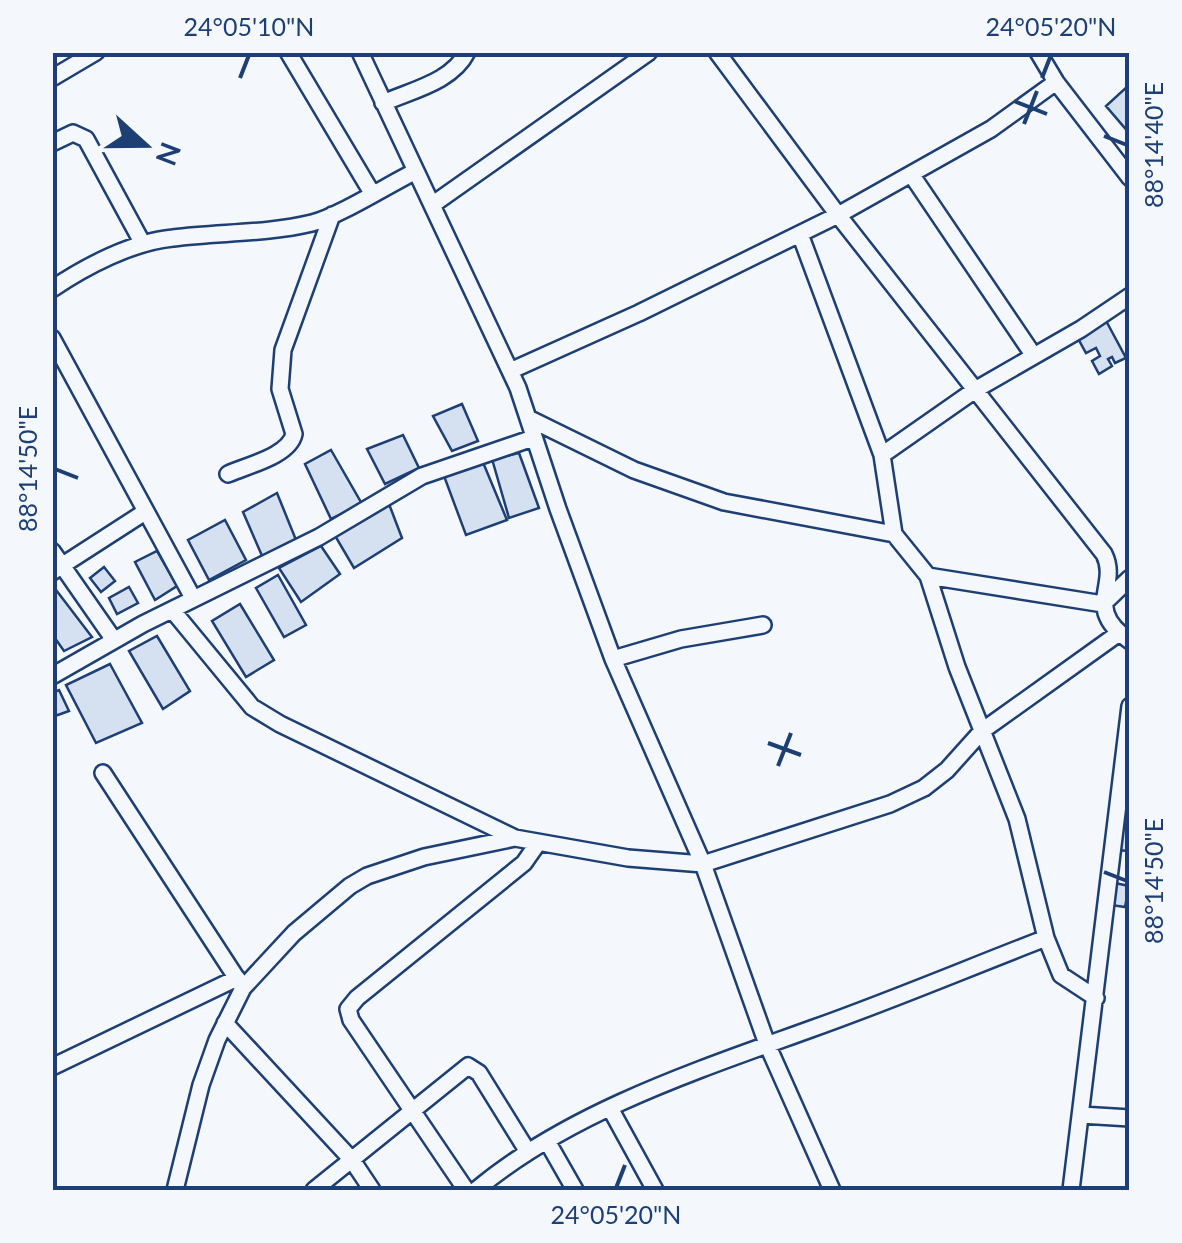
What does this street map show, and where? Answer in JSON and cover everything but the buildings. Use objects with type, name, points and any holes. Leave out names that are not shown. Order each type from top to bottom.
[{"type":"street","points":[[288,52],[372,193]]},
{"type":"street","points":[[360,52],[510,371],[614,658],[703,864],[767,1044],[832,1190]]},
{"type":"street","points":[[384,102],[447,76],[461,64],[467,52]]},
{"type":"street","points":[[432,205],[649,52]]},
{"type":"street","points":[[174,610],[252,707],[514,838],[628,858],[703,864],[890,804],[924,788],[947,770],[982,731],[1124,637],[1110,622],[1103,604],[1108,562],[1104,554],[838,215],[717,52]]},
{"type":"street","points":[[1038,52],[1056,82],[1130,178]]},
{"type":"street","points":[[52,78],[84,55]]},
{"type":"street","points":[[510,371],[639,313],[838,215],[990,128],[1056,82]]},
{"type":"street","points":[[52,144],[73,133],[86,138],[143,244]]},
{"type":"street","points":[[52,289],[74,274],[143,244],[169,238],[281,230],[332,215],[416,171]]},
{"type":"street","points":[[911,174],[1034,356]]},
{"type":"street","points":[[228,474],[284,449],[293,441],[280,389],[283,350],[332,215]]},
{"type":"street","points":[[800,234],[882,455],[894,534],[928,576],[957,667],[1017,819],[1046,938],[1061,975],[1096,998]]},
{"type":"street","points":[[882,455],[975,390],[1130,296]]},
{"type":"street","points":[[52,338],[193,598]]},
{"type":"street","points":[[528,418],[634,470],[724,502],[894,534]]},
{"type":"street","points":[[52,676],[193,598],[319,538],[422,476],[533,438]]},
{"type":"street","points":[[58,569],[145,512]]},
{"type":"street","points":[[52,551],[58,569],[114,640]]},
{"type":"street","points":[[928,576],[1103,604]]},
{"type":"street","points":[[1103,604],[1130,578]]},
{"type":"street","points":[[614,658],[682,639],[763,625]]},
{"type":"street","points":[[1072,1190],[1130,706]]},
{"type":"street","points":[[103,773],[240,983]]},
{"type":"street","points":[[52,1068],[240,983],[294,933],[367,876],[424,857],[514,838]]},
{"type":"street","points":[[466,1190],[351,1020],[350,1005],[524,863],[538,843]]},
{"type":"street","points":[[476,1190],[496,1184],[528,1152],[610,1108],[1046,938]]},
{"type":"street","points":[[175,1190],[201,1084],[240,983]]},
{"type":"street","points":[[226,1023],[352,1160],[372,1190]]},
{"type":"street","points":[[314,1190],[462,1069],[472,1068],[479,1073],[528,1152]]},
{"type":"street","points":[[610,1108],[655,1190]]},
{"type":"street","points":[[1081,1114],[1130,1118]]},
{"type":"street","points":[[547,1141],[576,1190]]}]
